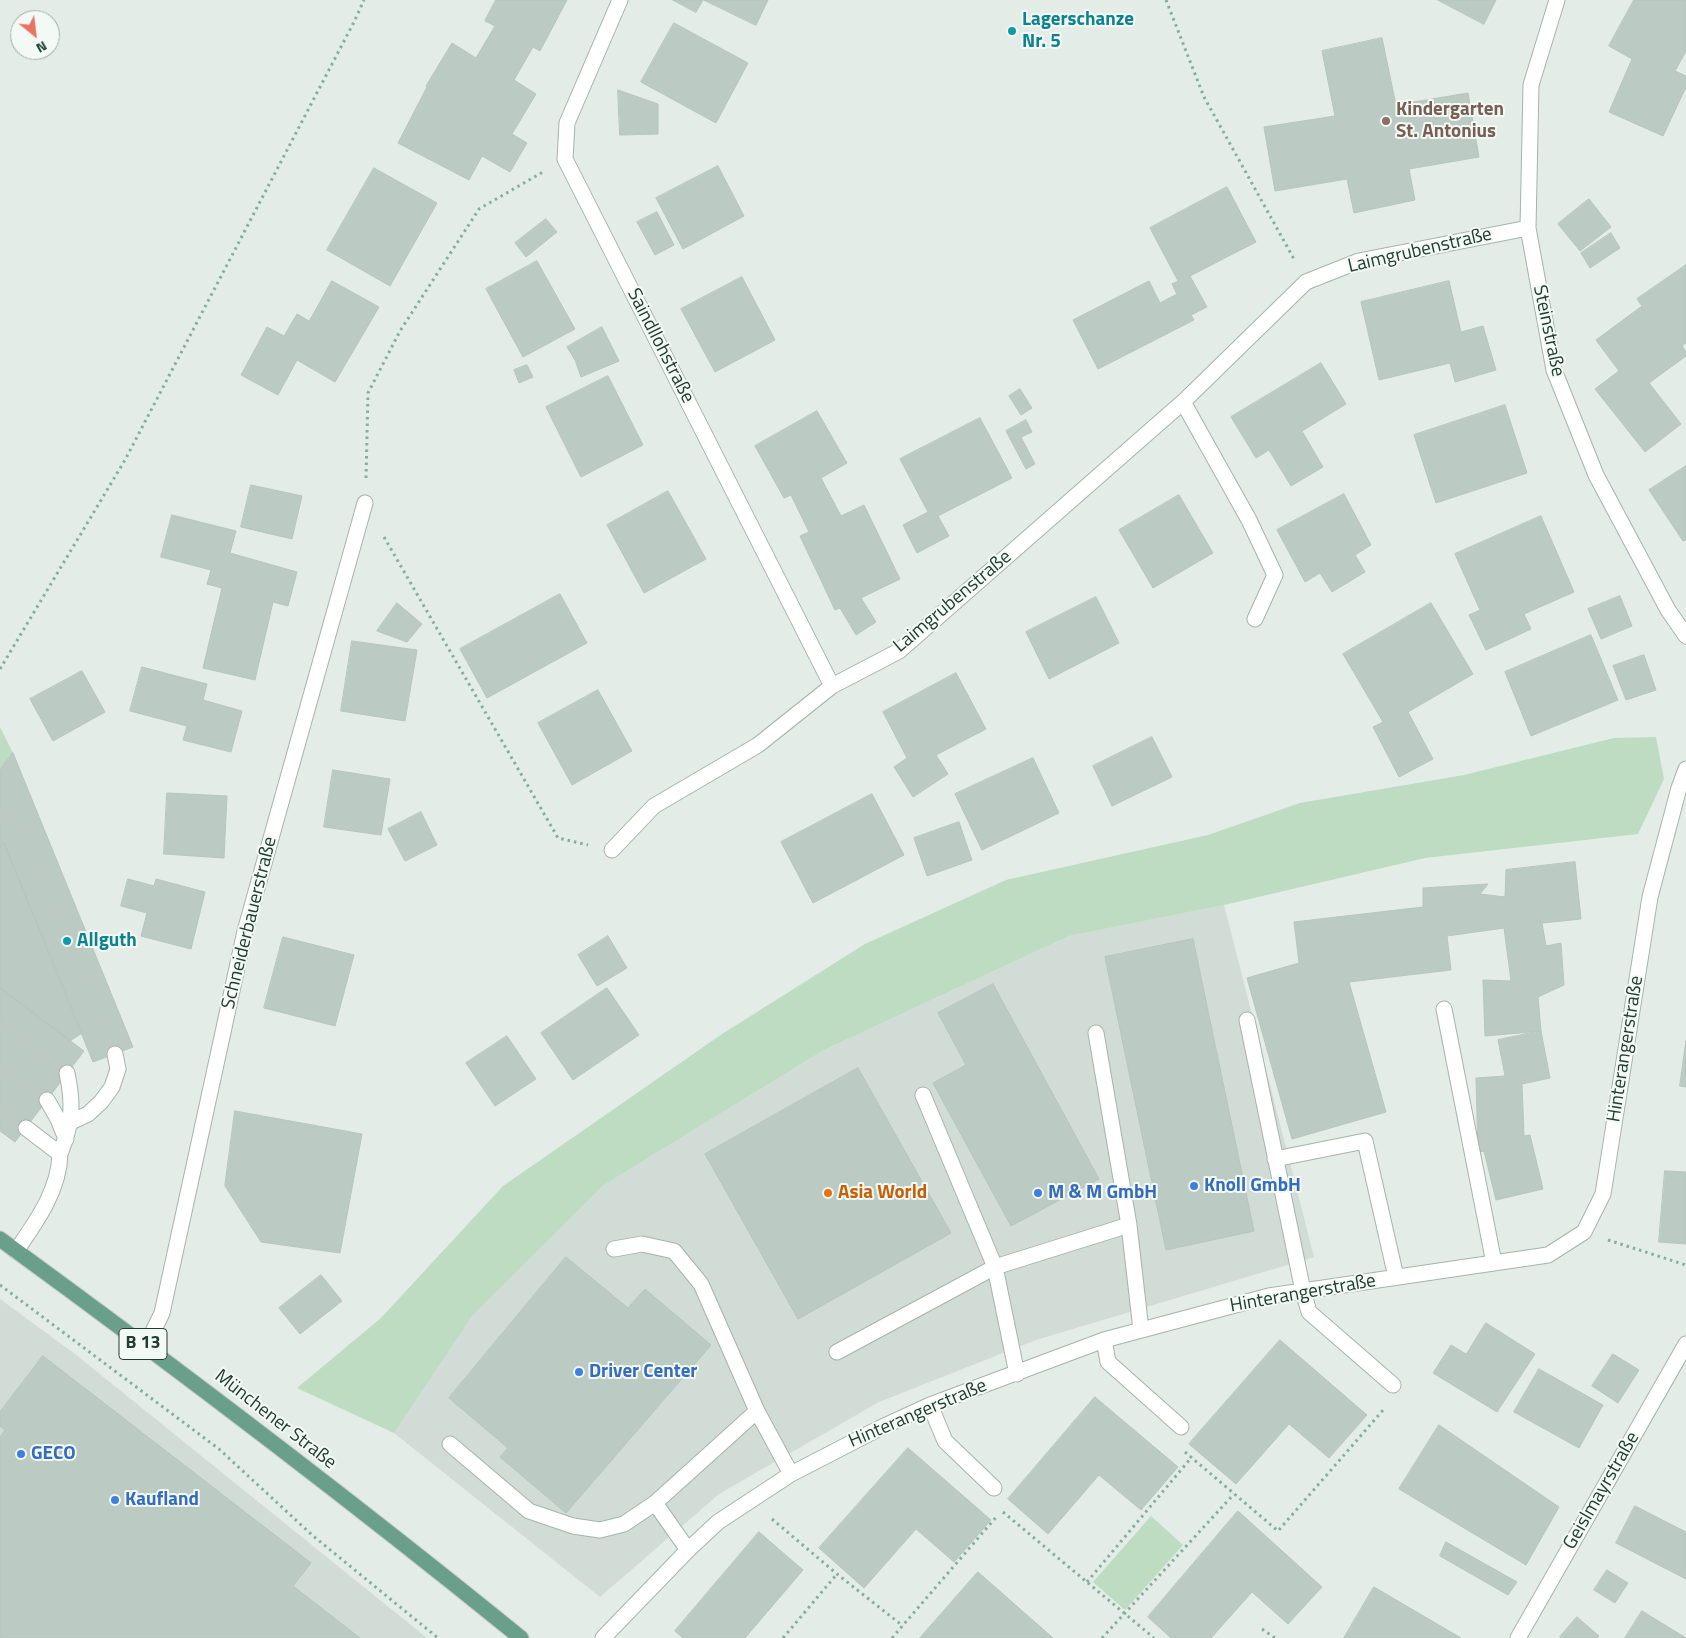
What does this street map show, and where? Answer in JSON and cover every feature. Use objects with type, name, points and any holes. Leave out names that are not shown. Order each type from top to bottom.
[{"type":"main road","name":"Münchener Straße","points":[[0,1239],[146,1346],[284,1451],[521,1638]]},
{"type":"street","name":"Saindllohstraße","points":[[620,0],[567,123],[566,159],[832,686]]},
{"type":"street","name":"Steinstraße","points":[[1557,0],[1530,85],[1528,228],[1554,370],[1596,475],[1668,610],[1686,636]]},
{"type":"street","name":"Laimgrubenstraße","points":[[612,850],[654,806],[758,745],[832,686],[899,651],[1183,402],[1306,282],[1359,261],[1528,228]]},
{"type":"street","points":[[1183,402],[1249,520],[1275,575],[1255,619]]},
{"type":"street","name":"Schneiderbauerstraße","points":[[146,1346],[162,1313],[245,931],[365,503]]},
{"type":"street","name":"Hinterangerstraße","points":[[603,1638],[688,1550],[718,1522],[791,1474],[880,1428],[930,1405],[1104,1340],[1269,1296],[1548,1255],[1584,1232],[1603,1194],[1650,897],[1678,788],[1686,769]]},
{"type":"street","points":[[1444,1009],[1494,1263]]},
{"type":"street","points":[[1247,1020],[1302,1291],[1309,1312],[1393,1385]]},
{"type":"street","points":[[1096,1033],[1129,1225],[1141,1330]]},
{"type":"street","points":[[71,1122],[88,1114],[101,1102],[112,1087],[118,1069],[115,1054]]},
{"type":"street","points":[[16,1250],[38,1218],[51,1192],[60,1167],[60,1154],[71,1122],[72,1095],[67,1073]]},
{"type":"street","points":[[923,1095],[994,1267],[1017,1374]]},
{"type":"street","points":[[47,1100],[58,1119],[66,1139]]},
{"type":"street","points":[[26,1128],[60,1154]]},
{"type":"street","points":[[1275,1159],[1365,1141],[1396,1277]]},
{"type":"street","points":[[837,1352],[994,1267],[1129,1225]]},
{"type":"street","points":[[614,1249],[642,1244],[674,1251],[701,1284],[757,1411],[791,1474]]},
{"type":"street","points":[[1104,1340],[1108,1362],[1181,1427]]},
{"type":"street","name":"Geislmayrstraße","points":[[1518,1638],[1686,1344]]},
{"type":"street","points":[[930,1405],[945,1441],[994,1488]]},
{"type":"street","points":[[450,1444],[529,1511],[573,1526],[600,1530],[624,1524],[655,1503],[757,1411]]},
{"type":"street","points":[[655,1503],[688,1550]]},
{"type":"path","points":[[0,669],[125,460],[345,40],[364,0]]},
{"type":"path","points":[[1166,0],[1204,97],[1306,282]]},
{"type":"path","points":[[566,159],[479,209],[400,331],[368,393],[365,503],[558,838],[612,850]]},
{"type":"path","points":[[1584,1232],[1686,1265]]},
{"type":"path","points":[[0,1285],[220,1449],[312,1534],[438,1638]]},
{"type":"path","points":[[1181,1427],[1185,1453],[1278,1531],[1388,1405],[1393,1385]]},
{"type":"path","points":[[1088,1582],[1191,1458]]},
{"type":"path","points":[[1102,1638],[1234,1494]]},
{"type":"path","points":[[750,1501],[903,1626]]},
{"type":"path","points":[[892,1638],[1002,1511],[1154,1638]]},
{"type":"path","points":[[783,1638],[837,1574]]},
{"type":"path","points":[[1262,1628],[1274,1638]]},
{"type":"shaded area","points":[[1224,905],[1314,1257],[1036,1340],[879,1402],[719,1494],[600,1597],[394,1433],[473,1315],[604,1185],[824,1050],[1069,936]]},
{"type":"shaded area","name":"Kaufland","points":[[0,1299],[75,1354],[427,1638],[0,1638]]},
{"type":"green space","points":[[0,727],[13,753],[0,770]]},
{"type":"green space","points":[[1656,737],[1664,779],[1638,834],[1425,858],[1224,905],[1069,936],[824,1050],[604,1185],[473,1315],[394,1433],[297,1388],[381,1318],[503,1186],[722,1034],[865,944],[1006,880],[1208,835],[1300,803],[1464,775],[1614,738]]},
{"type":"green space","points":[[1151,1516],[1183,1545],[1125,1610],[1093,1582]]},
{"type":"building","points":[[496,0],[567,0],[540,51],[533,47],[514,80],[536,94],[512,134],[527,143],[510,172],[482,156],[469,180],[398,143],[426,86],[452,43],[476,58],[495,26],[485,21]]},
{"type":"building","points":[[673,0],[703,0],[696,12]]},
{"type":"building","points":[[704,0],[768,0],[756,25]]},
{"type":"building","points":[[1438,0],[1496,0],[1484,24]]},
{"type":"building","points":[[1634,0],[1686,0],[1686,51],[1675,71],[1686,76],[1686,87],[1663,136],[1609,112],[1632,59],[1609,46]]},
{"type":"building","points":[[674,23],[748,63],[716,123],[641,82]]},
{"type":"building","name":"Kindergarten St. Antonius","points":[[1382,38],[1396,105],[1468,93],[1479,157],[1409,169],[1415,200],[1354,213],[1347,179],[1275,191],[1264,127],[1335,116],[1322,51]]},
{"type":"building","points":[[618,90],[658,104],[658,134],[620,135]]},
{"type":"building","points":[[718,166],[744,216],[683,249],[656,198]]},
{"type":"building","points":[[374,168],[437,203],[390,286],[327,250]]},
{"type":"building","points":[[1227,187],[1256,242],[1190,276],[1207,307],[1191,315],[1194,320],[1098,369],[1073,320],[1149,281],[1160,303],[1177,294],[1172,284],[1178,281],[1150,228]]},
{"type":"building","points":[[1589,199],[1611,227],[1580,251],[1558,224]]},
{"type":"building","points":[[657,212],[674,245],[655,255],[637,222]]},
{"type":"building","points":[[546,219],[557,232],[526,257],[515,243]]},
{"type":"building","points":[[1611,233],[1620,248],[1590,268],[1581,253]]},
{"type":"building","points":[[537,261],[575,329],[523,357],[486,289]]},
{"type":"building","points":[[1686,265],[1686,343],[1682,346],[1686,356],[1649,383],[1681,424],[1645,452],[1595,389],[1619,371],[1596,340],[1642,306],[1637,299]]},
{"type":"building","points":[[742,277],[775,340],[715,372],[681,309]]},
{"type":"building","points":[[332,281],[379,307],[335,382],[297,360],[278,395],[241,375],[267,327],[284,336],[297,314],[309,321]]},
{"type":"building","points":[[1449,281],[1461,332],[1483,326],[1496,370],[1455,382],[1450,363],[1379,380],[1361,302]]},
{"type":"building","points":[[602,327],[619,361],[581,377],[575,360],[567,347]]},
{"type":"building","points":[[1321,363],[1346,404],[1302,431],[1323,467],[1291,486],[1269,450],[1256,458],[1231,417]]},
{"type":"building","points":[[527,365],[533,377],[519,383],[514,370]]},
{"type":"building","points":[[608,376],[643,445],[581,477],[546,407]]},
{"type":"building","points":[[1020,389],[1032,408],[1021,415],[1009,396]]},
{"type":"building","points":[[1505,405],[1527,473],[1436,503],[1414,435]]},
{"type":"building","points":[[817,411],[847,463],[821,478],[841,516],[864,505],[900,579],[861,598],[876,622],[856,635],[840,608],[835,610],[800,536],[809,532],[791,495],[784,498],[755,446]]},
{"type":"building","points":[[980,418],[1012,478],[938,516],[949,536],[917,553],[903,525],[928,512],[900,459]]},
{"type":"building","points":[[1026,420],[1032,432],[1021,437],[1035,464],[1026,469],[1006,431]]},
{"type":"building","points":[[1686,466],[1686,540],[1683,541],[1649,490]]},
{"type":"building","points":[[251,485],[302,496],[292,539],[241,527]]},
{"type":"building","points":[[668,491],[706,559],[644,593],[607,525]]},
{"type":"building","points":[[1344,494],[1371,545],[1355,555],[1365,572],[1332,592],[1320,573],[1305,582],[1277,530]]},
{"type":"building","points":[[1179,495],[1213,553],[1153,588],[1119,530]]},
{"type":"building","points":[[172,515],[236,531],[230,553],[297,572],[288,606],[273,602],[255,680],[203,668],[222,588],[207,584],[211,570],[161,557]]},
{"type":"building","points":[[1541,516],[1574,592],[1524,614],[1531,629],[1486,650],[1469,615],[1480,610],[1455,554]]},
{"type":"building","points":[[560,594],[587,643],[487,698],[460,649]]},
{"type":"building","points":[[1620,596],[1632,626],[1601,639],[1588,609]]},
{"type":"building","points":[[1096,597],[1119,643],[1049,679],[1026,632]]},
{"type":"building","points":[[397,603],[422,624],[407,642],[377,631]]},
{"type":"building","points":[[1431,603],[1473,674],[1408,712],[1433,759],[1399,777],[1373,727],[1383,722],[1343,654]]},
{"type":"building","points":[[1591,635],[1618,700],[1531,736],[1505,672]]},
{"type":"building","points":[[352,641],[417,650],[405,721],[341,711]]},
{"type":"building","points":[[1644,655],[1656,690],[1626,700],[1613,666]]},
{"type":"building","points":[[142,667],[207,684],[203,700],[242,711],[231,752],[183,740],[187,726],[130,711]]},
{"type":"building","points":[[82,671],[105,712],[53,741],[30,699]]},
{"type":"building","points":[[956,673],[986,729],[936,755],[948,774],[913,797],[894,767],[907,758],[883,712]]},
{"type":"building","points":[[598,690],[632,751],[572,785],[538,723]]},
{"type":"building","points":[[1152,737],[1172,777],[1112,806],[1093,766]]},
{"type":"building","name":"Allguth","points":[[13,753],[133,1047],[93,1062],[4,843],[0,848],[0,770]]},
{"type":"building","points":[[1033,758],[1059,813],[982,850],[955,794]]},
{"type":"building","points":[[333,770],[390,779],[381,835],[324,827]]},
{"type":"building","points":[[167,793],[227,796],[224,858],[164,854]]},
{"type":"building","points":[[872,794],[904,855],[813,903],[781,842]]},
{"type":"building","points":[[421,812],[437,845],[405,861],[388,829]]},
{"type":"building","points":[[959,822],[972,860],[927,876],[914,838]]},
{"type":"building","points":[[4,843],[82,1033],[70,1041],[0,988],[0,848]]},
{"type":"building","points":[[1575,862],[1581,919],[1542,923],[1546,946],[1561,943],[1564,985],[1538,997],[1541,1031],[1485,1036],[1483,980],[1511,981],[1504,928],[1447,936],[1451,970],[1349,982],[1386,1112],[1292,1139],[1247,978],[1299,963],[1294,922],[1423,907],[1423,888],[1488,884],[1480,894],[1505,897],[1506,870]]},
{"type":"building","points":[[128,879],[154,886],[156,879],[205,892],[191,949],[141,936],[147,913],[121,906]]},
{"type":"building","points":[[608,936],[627,968],[597,986],[578,955]]},
{"type":"building","points":[[283,937],[354,955],[335,1026],[264,1008]]},
{"type":"building","points":[[1193,939],[1254,1231],[1166,1250],[1105,957]]},
{"type":"building","points":[[993,984],[1099,1179],[1011,1226],[933,1083],[966,1065],[938,1013]]},
{"type":"building","points":[[0,988],[84,1051],[15,1142],[0,1131]]},
{"type":"building","points":[[607,988],[639,1035],[573,1080],[541,1033]]},
{"type":"building","points":[[1541,1031],[1550,1078],[1522,1084],[1524,1136],[1530,1135],[1543,1189],[1496,1200],[1484,1151],[1478,1152],[1476,1078],[1505,1076],[1498,1040]]},
{"type":"building","points":[[507,1036],[536,1079],[495,1106],[466,1063]]},
{"type":"building","points":[[1686,1041],[1686,1087],[1680,1086]]},
{"type":"building","name":"Asia World","points":[[858,1068],[951,1233],[798,1319],[705,1154]]},
{"type":"building","points":[[235,1111],[362,1134],[340,1253],[261,1242],[225,1186]]},
{"type":"building","points":[[1665,1171],[1686,1172],[1686,1244],[1659,1242]]},
{"type":"building","name":"Driver Center","points":[[566,1257],[628,1308],[645,1289],[711,1345],[566,1513],[500,1457],[508,1448],[449,1398]]},
{"type":"building","points":[[321,1275],[342,1301],[300,1334],[279,1308]]},
{"type":"building","points":[[1486,1323],[1535,1354],[1497,1412],[1433,1373],[1451,1345],[1466,1354]]},
{"type":"building","points":[[1280,1340],[1367,1415],[1329,1458],[1289,1424],[1236,1484],[1189,1444]]},
{"type":"building","points":[[1613,1354],[1639,1370],[1618,1403],[1592,1386]]},
{"type":"building","name":"Kaufland","points":[[43,1356],[311,1563],[293,1586],[360,1638],[0,1638],[0,1437],[5,1430],[0,1426],[0,1412]]},
{"type":"building","points":[[1539,1369],[1603,1405],[1579,1448],[1514,1412]]},
{"type":"building","points":[[1095,1397],[1178,1467],[1141,1510],[1099,1475],[1048,1534],[1008,1499]]},
{"type":"building","points":[[1439,1425],[1559,1507],[1526,1565],[1399,1489]]},
{"type":"building","points":[[908,1448],[991,1520],[954,1562],[916,1529],[864,1588],[819,1548]]},
{"type":"building","points":[[1635,1506],[1686,1532],[1686,1579],[1616,1543]]},
{"type":"building","points":[[1238,1511],[1322,1587],[1288,1624],[1252,1592],[1211,1638],[1171,1638],[1148,1617]]},
{"type":"building","points":[[759,1532],[803,1570],[745,1638],[683,1638],[675,1631]]},
{"type":"building","points":[[1446,1542],[1517,1582],[1508,1595],[1440,1556]]},
{"type":"building","points":[[1607,1570],[1628,1583],[1615,1603],[1594,1590]]},
{"type":"building","points":[[978,1572],[1053,1638],[920,1638]]},
{"type":"building","points":[[1374,1587],[1461,1638],[1344,1638]]},
{"type":"building","points":[[1642,1611],[1686,1638],[1625,1638]]},
{"type":"building","points":[[1577,1617],[1599,1636],[1597,1638],[1561,1638]]},
{"type":"tunnel","points":[[0,814],[13,815],[23,828],[115,1054]]},
{"type":"tunnel","points":[[0,1023],[67,1073]]},
{"type":"tunnel","points":[[0,1066],[47,1100]]},
{"type":"tunnel","points":[[0,1109],[26,1128]]},
{"type":"place","name":"Lagerschanze Nr. 5","points":[[1012,31]]},
{"type":"place","name":"Kindergarten St. Antonius","points":[[1386,121]]},
{"type":"place","name":"Allguth","points":[[67,941]]},
{"type":"place","name":"Knoll GmbH","points":[[1194,1186]]},
{"type":"place","name":"Asia World","points":[[828,1193]]},
{"type":"place","name":"M & M GmbH","points":[[1038,1193]]},
{"type":"place","name":"Driver Center","points":[[579,1372]]},
{"type":"place","name":"GECO","points":[[21,1454]]},
{"type":"place","name":"Kaufland","points":[[115,1500]]}]
